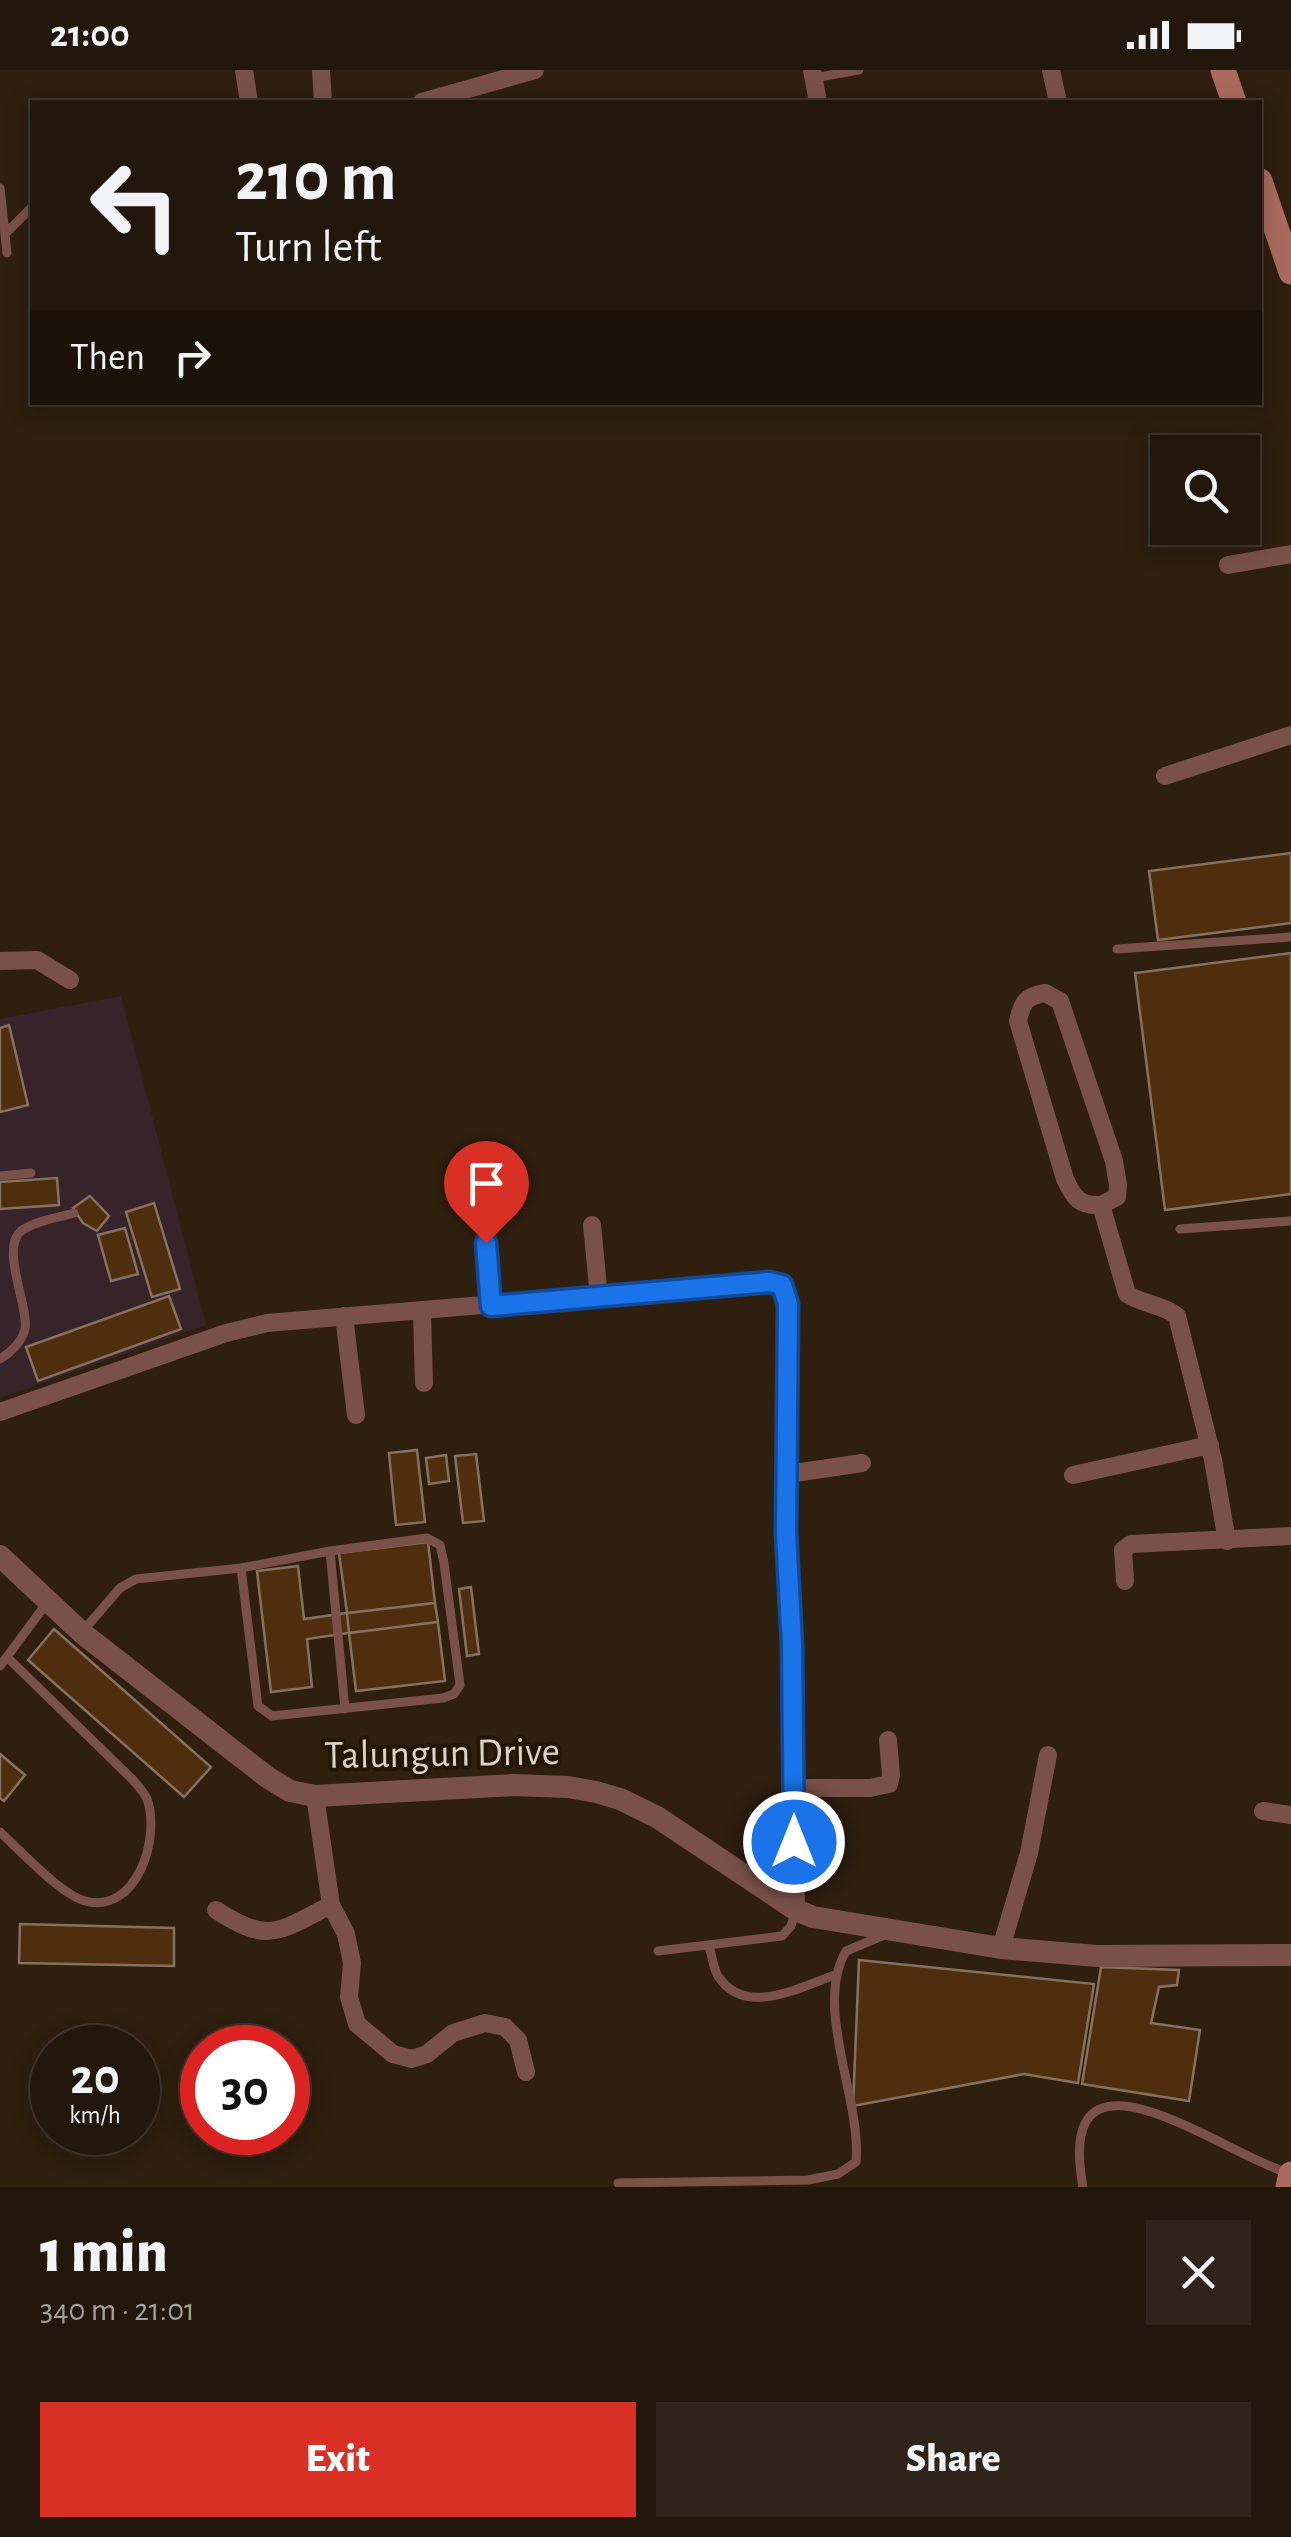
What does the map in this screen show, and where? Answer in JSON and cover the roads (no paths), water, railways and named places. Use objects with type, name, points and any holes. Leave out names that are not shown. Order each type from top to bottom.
[{"type":"main road","points":[[1223,70],[1233,100]]},
{"type":"main road","points":[[1265,215],[1288,256]]},
{"type":"main road","points":[[1288,2187],[1291,2174]]},
{"type":"street","points":[[244,70],[249,100]]},
{"type":"street","points":[[320,70],[323,100]]},
{"type":"street","points":[[429,100],[536,70]]},
{"type":"street","points":[[1051,70],[1058,100]]},
{"type":"street","points":[[813,74],[818,100]]},
{"type":"street","points":[[1228,565],[1291,554]]},
{"type":"street","points":[[1165,776],[1291,735]]},
{"type":"street","points":[[0,961],[37,960],[70,980]]},
{"type":"street","points":[[1045,992],[1060,1001],[1114,1161],[1116,1197],[1101,1204],[1087,1206],[1074,1199],[1065,1180],[1018,1020],[1029,996],[1045,992]]},
{"type":"street","points":[[482,1180],[491,1306]]},
{"type":"street","points":[[1101,1204],[1127,1294],[1138,1302],[1165,1306],[1177,1316],[1210,1446],[1227,1541]]},
{"type":"street","points":[[592,1225],[600,1296]]},
{"type":"street","points":[[0,1412],[268,1323],[769,1282],[782,1285],[788,1304],[786,1533],[792,1645],[796,1910]]},
{"type":"street","points":[[422,1313],[424,1383]]},
{"type":"street","points":[[344,1316],[356,1415]]},
{"type":"street","points":[[1074,1475],[1210,1446]]},
{"type":"street","points":[[788,1474],[862,1463]]},
{"type":"street","points":[[1124,1581],[1124,1550],[1131,1544],[1291,1536]]},
{"type":"street","name":"Talungun Drive","points":[[0,1556],[82,1633],[267,1778],[290,1791],[315,1796],[513,1784],[568,1787],[620,1799],[657,1817],[796,1910],[813,1917],[1001,1948],[1097,1956],[1291,1955]]},
{"type":"street","points":[[794,1788],[870,1788],[889,1784],[888,1740]]},
{"type":"street","points":[[1001,1948],[1029,1852],[1048,1755]]},
{"type":"street","points":[[315,1796],[332,1905],[346,1934],[352,1963],[349,1998],[358,2024],[393,2054],[412,2059],[427,2054],[453,2033],[485,2022],[505,2027],[518,2040],[526,2072]]},
{"type":"street","points":[[1262,1811],[1291,1815]]},
{"type":"street","points":[[216,1910],[242,1927],[272,1933],[332,1905]]},
{"type":"lane","points":[[813,74],[859,70]]},
{"type":"lane","points":[[0,188],[7,252]]},
{"type":"lane","points":[[5,234],[30,209]]},
{"type":"lane","points":[[1117,948],[1291,937]]},
{"type":"lane","points":[[0,1176],[31,1173]]},
{"type":"lane","points":[[0,1359],[19,1342],[26,1328],[14,1274],[15,1237],[22,1230],[74,1214]]},
{"type":"lane","points":[[1180,1230],[1291,1221]]},
{"type":"lane","points":[[82,1633],[120,1588],[136,1578],[242,1568],[427,1538],[440,1545],[460,1685],[454,1694],[444,1698],[272,1716],[258,1706],[242,1568]]},
{"type":"lane","points":[[330,1551],[345,1709]]},
{"type":"lane","points":[[0,1832],[66,1890],[82,1900],[98,1903],[119,1896],[138,1877],[147,1854],[152,1827],[146,1797],[133,1780],[4,1662],[46,1602]]},
{"type":"lane","points":[[658,1951],[782,1936],[791,1926],[796,1910]]},
{"type":"lane","points":[[618,2183],[808,2180],[838,2174],[856,2162],[835,1975],[846,1951],[893,1932]]},
{"type":"lane","points":[[709,1946],[717,1974],[732,1992],[746,1996],[770,1998],[835,1975]]},
{"type":"lane","points":[[1083,2187],[1079,2151],[1083,2121],[1104,2105],[1165,2117],[1262,2165],[1291,2174]]}]
